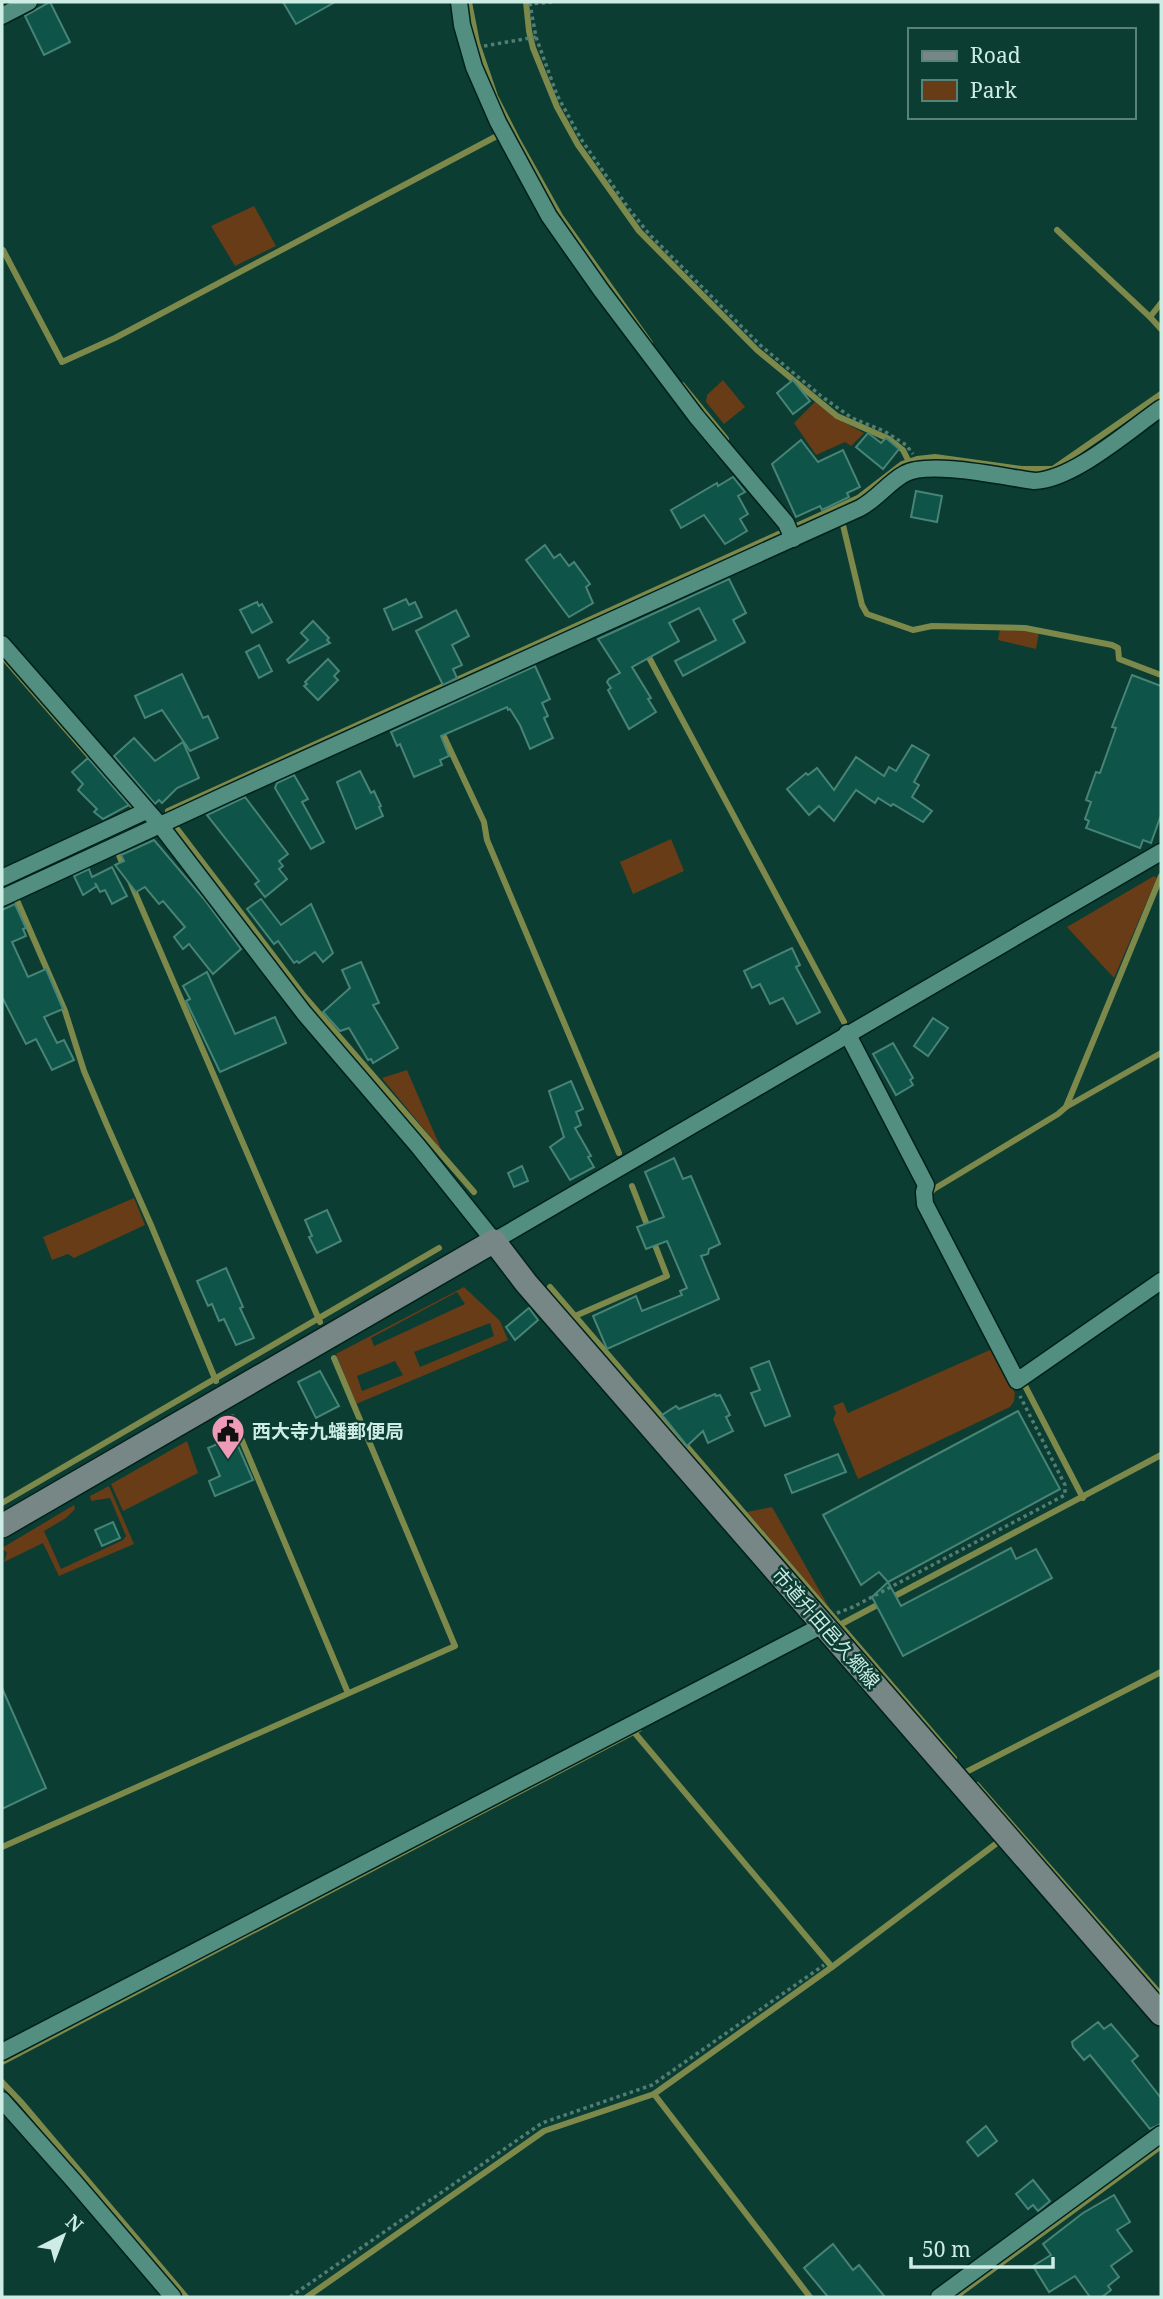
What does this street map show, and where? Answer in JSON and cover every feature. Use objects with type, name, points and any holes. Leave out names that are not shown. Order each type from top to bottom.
[{"type":"street","points":[[2,16],[29,2]]},
{"type":"street","points":[[459,2],[474,67],[498,122],[549,216],[696,416],[790,532]]},
{"type":"street","points":[[2,898],[790,532],[873,501],[902,475],[914,470],[934,468],[1034,481],[1049,480],[1073,469],[1161,408]]},
{"type":"street","points":[[2,645],[160,825],[304,1013],[418,1146],[494,1241]]},
{"type":"street","points":[[2,878],[146,811]]},
{"type":"street","points":[[2,1526],[1161,852]]},
{"type":"street","points":[[847,1033],[926,1185],[925,1203],[1019,1379],[1161,1281]]},
{"type":"street","name":"市道升田邑久郷線","points":[[494,1241],[526,1283],[829,1626],[1161,2014]]},
{"type":"street","points":[[2,2052],[829,1626]]},
{"type":"street","points":[[2,2100],[173,2297]]},
{"type":"street","points":[[939,2297],[1161,2134]]},
{"type":"path","points":[[553,2],[530,4],[532,38],[580,139],[629,209],[650,235],[759,344],[821,396],[852,418],[884,431],[906,445],[914,454]]},
{"type":"path","points":[[481,47],[532,38]]},
{"type":"path","points":[[829,1626],[1065,1495],[1065,1485],[1021,1400],[1019,1379]]},
{"type":"path","points":[[290,2297],[542,2123],[652,2085],[824,1965]]},
{"type":"green space","points":[[254,206],[276,246],[235,266],[211,226]]},
{"type":"green space","points":[[723,380],[745,407],[724,424],[706,402],[707,395]]},
{"type":"green space","points":[[815,402],[834,417],[864,433],[851,446],[845,442],[816,455],[794,423]]},
{"type":"green space","points":[[1000,629],[1039,632],[1036,649],[998,640]]},
{"type":"green space","points":[[671,839],[684,871],[633,894],[620,862]]},
{"type":"green space","points":[[1154,876],[1157,878],[1114,978],[1067,927]]},
{"type":"green space","points":[[407,1070],[442,1151],[382,1078]]},
{"type":"green space","points":[[134,1198],[145,1225],[74,1258],[68,1254],[52,1260],[43,1237]]},
{"type":"green space","points":[[464,1287],[500,1321],[508,1340],[356,1404],[336,1354]],"holes":[[[457,1292],[465,1304],[374,1346],[371,1338]],[[490,1323],[494,1336],[420,1367],[414,1352]],[[395,1361],[403,1375],[362,1391],[357,1376]]]},
{"type":"green space","points":[[992,1349],[1015,1393],[1010,1407],[858,1479],[833,1419],[836,1413],[833,1406],[843,1402],[848,1413]]},
{"type":"green space","points":[[187,1441],[198,1473],[123,1511],[111,1484]]},
{"type":"green space","points":[[109,1486],[134,1544],[59,1576],[43,1543],[4,1562],[7,1553],[2,1548],[74,1505],[75,1509],[66,1518],[44,1531],[61,1569],[123,1540],[126,1536],[110,1498],[91,1501],[90,1496]]},
{"type":"green space","points":[[772,1507],[830,1609],[747,1512]]},
{"type":"building","points":[[50,2],[70,42],[44,55],[25,16]]},
{"type":"building","points":[[283,2],[335,2],[296,24]]},
{"type":"building","points":[[793,380],[810,401],[793,414],[777,393]]},
{"type":"building","points":[[868,433],[881,443],[886,438],[899,449],[883,469],[856,447]]},
{"type":"building","points":[[801,440],[818,462],[843,450],[860,487],[847,493],[849,497],[822,510],[820,506],[796,517],[772,464]]},
{"type":"building","points":[[733,477],[745,492],[738,496],[748,514],[740,519],[747,531],[725,544],[704,515],[681,528],[671,510],[717,483],[718,486]]},
{"type":"building","points":[[916,491],[942,496],[937,522],[911,517]]},
{"type":"building","points":[[545,545],[554,558],[560,554],[569,566],[574,562],[590,584],[586,587],[593,603],[569,617],[526,560]]},
{"type":"building","points":[[729,579],[746,613],[733,620],[745,642],[683,676],[675,661],[716,640],[699,608],[669,623],[679,641],[632,667],[651,698],[648,699],[656,712],[629,729],[608,690],[611,688],[607,682],[609,679],[620,673],[598,639]]},
{"type":"building","points":[[406,599],[409,605],[415,602],[422,617],[393,630],[384,609]]},
{"type":"building","points":[[257,602],[259,606],[262,604],[272,622],[252,633],[240,610]]},
{"type":"building","points":[[456,610],[469,636],[452,645],[462,665],[453,669],[457,678],[443,685],[416,631]]},
{"type":"building","points":[[313,621],[329,638],[327,640],[330,643],[289,663],[287,660],[308,640],[301,633]]},
{"type":"building","points":[[259,645],[272,671],[259,678],[246,652]]},
{"type":"building","points":[[328,659],[339,671],[334,676],[338,680],[318,700],[304,686]]},
{"type":"building","points":[[535,666],[550,699],[542,703],[548,716],[544,718],[553,738],[530,749],[520,725],[507,707],[441,736],[449,756],[440,760],[442,765],[414,777],[400,744],[397,746],[391,732]]},
{"type":"building","points":[[182,674],[203,718],[208,716],[218,738],[190,751],[162,710],[145,718],[135,696]]},
{"type":"building","points":[[1132,675],[1161,686],[1161,815],[1151,843],[1143,840],[1140,848],[1086,828],[1089,821],[1085,819],[1091,802],[1086,800],[1096,772],[1100,773],[1116,728],[1112,727]]},
{"type":"building","points":[[134,738],[155,761],[183,742],[199,778],[177,788],[162,803],[159,800],[155,804],[114,756]]},
{"type":"building","points":[[912,745],[929,755],[914,782],[919,785],[912,797],[932,811],[923,822],[878,798],[875,803],[856,790],[834,821],[819,806],[809,815],[787,789],[806,773],[808,775],[817,768],[834,790],[856,757],[884,776],[889,767],[896,771]]},
{"type":"building","points":[[88,758],[129,805],[103,819],[94,812],[97,809],[78,790],[83,784],[72,772]]},
{"type":"building","points":[[360,771],[371,793],[374,791],[383,816],[356,829],[337,782]]},
{"type":"building","points":[[294,775],[308,799],[302,802],[324,842],[311,849],[275,788],[277,783]]},
{"type":"building","points":[[245,797],[288,854],[279,861],[283,866],[279,869],[287,879],[265,897],[255,884],[259,881],[207,815]]},
{"type":"building","points":[[154,840],[204,899],[241,949],[213,974],[189,944],[183,949],[174,937],[185,927],[163,901],[159,904],[145,887],[136,892],[115,865],[124,861],[121,855]]},
{"type":"building","points":[[112,867],[127,896],[112,904],[105,890],[100,892],[97,886],[83,895],[74,876],[89,869],[92,877]]},
{"type":"building","points":[[261,899],[281,925],[311,904],[333,953],[323,962],[315,952],[299,963],[294,963],[278,941],[274,944],[247,909]]},
{"type":"building","points":[[15,904],[26,928],[23,929],[26,936],[12,942],[28,977],[46,969],[63,1009],[44,1017],[57,1043],[64,1040],[74,1060],[52,1070],[36,1039],[26,1044],[2,997],[2,910]]},
{"type":"building","points":[[792,948],[800,965],[796,967],[820,1012],[797,1024],[783,998],[770,1004],[760,984],[752,988],[744,971]]},
{"type":"building","points":[[361,962],[379,1003],[373,1005],[398,1048],[373,1063],[371,1059],[368,1060],[349,1028],[340,1031],[323,1012],[350,988],[342,970]]},
{"type":"building","points":[[207,972],[235,1034],[275,1017],[286,1043],[220,1072],[186,1001],[190,999],[183,986]]},
{"type":"building","points":[[933,1018],[948,1028],[928,1056],[914,1046]]},
{"type":"building","points":[[893,1043],[913,1078],[910,1080],[913,1085],[896,1095],[873,1054]]},
{"type":"building","points":[[571,1081],[583,1109],[576,1112],[581,1125],[575,1128],[591,1156],[588,1157],[594,1167],[570,1180],[550,1147],[564,1137],[549,1091]]},
{"type":"building","points":[[674,1158],[683,1179],[691,1176],[720,1244],[701,1256],[719,1299],[607,1349],[593,1316],[636,1296],[642,1311],[682,1295],[680,1291],[687,1288],[667,1241],[646,1249],[637,1227],[664,1217],[645,1172]]},
{"type":"building","points":[[522,1166],[528,1181],[514,1187],[508,1173]]},
{"type":"building","points":[[327,1210],[341,1241],[317,1253],[305,1220]]},
{"type":"building","points":[[226,1268],[254,1338],[236,1345],[224,1319],[219,1321],[212,1304],[208,1306],[197,1281]]},
{"type":"building","points":[[529,1308],[538,1320],[515,1340],[506,1327]]},
{"type":"building","points":[[769,1361],[790,1416],[765,1426],[751,1393],[760,1390],[751,1368]]},
{"type":"building","points":[[320,1371],[339,1406],[316,1418],[298,1382]]},
{"type":"building","points":[[715,1394],[720,1395],[730,1415],[726,1417],[733,1431],[708,1443],[703,1431],[687,1446],[662,1415],[676,1406],[679,1409]]},
{"type":"building","points":[[1018,1411],[1060,1489],[888,1582],[879,1572],[861,1585],[823,1515]]},
{"type":"building","points":[[234,1437],[253,1480],[215,1496],[209,1481],[220,1476],[208,1448]]},
{"type":"building","points":[[838,1454],[846,1472],[792,1493],[785,1475]]},
{"type":"building","points":[[113,1522],[120,1538],[102,1546],[95,1530]]},
{"type":"building","points":[[1011,1548],[1016,1559],[1036,1549],[1052,1578],[903,1656],[872,1597],[888,1582],[901,1606]]},
{"type":"building","points":[[2,1688],[46,1788],[2,1809]]},
{"type":"building","points":[[1098,2022],[1104,2029],[1111,2024],[1138,2056],[1132,2061],[1161,2098],[1161,2124],[1150,2129],[1090,2055],[1084,2060],[1073,2047],[1072,2042]]},
{"type":"building","points":[[986,2126],[997,2141],[978,2156],[967,2142]]},
{"type":"building","points":[[1033,2180],[1050,2201],[1038,2211],[1033,2205],[1028,2209],[1016,2194]]},
{"type":"building","points":[[1114,2195],[1130,2222],[1117,2230],[1132,2251],[1111,2266],[1119,2277],[1108,2286],[1111,2290],[1102,2297],[1090,2297],[1075,2276],[1049,2292],[1033,2266],[1051,2255],[1043,2244],[1083,2213]]},
{"type":"building","points":[[833,2244],[853,2270],[859,2265],[885,2297],[828,2297],[804,2268]]},
{"type":"waterway","points":[[469,2],[477,43],[495,96],[518,141],[560,216],[650,343]]},
{"type":"waterway","points":[[526,2],[533,48],[557,107],[578,145],[639,231],[757,350],[837,416],[889,439],[903,450],[909,462]]},
{"type":"waterway","points":[[2,251],[62,362],[115,338],[495,137]]},
{"type":"waterway","points":[[1057,230],[1150,317]]},
{"type":"waterway","points":[[1161,303],[1150,317],[1161,329]]},
{"type":"waterway","points":[[682,385],[726,439]]},
{"type":"waterway","points":[[168,811],[858,498],[902,464],[935,457],[1022,469],[1053,469],[1161,394]]},
{"type":"waterway","points":[[843,525],[862,605],[867,614],[913,630],[932,626],[1025,628],[1112,645],[1118,648],[1119,659],[1161,675]]},
{"type":"waterway","points":[[645,650],[844,1022]]},
{"type":"waterway","points":[[2,656],[132,805]]},
{"type":"waterway","points":[[440,728],[484,822],[487,840],[619,1153]]},
{"type":"waterway","points":[[80,853],[138,826]]},
{"type":"waterway","points":[[178,830],[304,996],[474,1192]]},
{"type":"waterway","points":[[117,850],[124,868]]},
{"type":"waterway","points":[[930,1197],[934,1189],[1066,1107],[1161,876]]},
{"type":"waterway","points":[[130,881],[320,1322]]},
{"type":"waterway","points":[[16,898],[65,1011],[84,1071],[216,1381]]},
{"type":"waterway","points":[[1066,1107],[1161,1053]]},
{"type":"waterway","points":[[632,1186],[649,1230]]},
{"type":"waterway","points":[[575,1316],[667,1276],[653,1240]]},
{"type":"waterway","points":[[2,1503],[439,1248]]},
{"type":"waterway","points":[[550,1287],[954,1758]]},
{"type":"waterway","points":[[2,1847],[455,1646],[334,1358]]},
{"type":"waterway","points":[[1021,1378],[1083,1498]]},
{"type":"waterway","points":[[232,1417],[348,1693]]},
{"type":"waterway","points":[[891,1598],[1161,1455]]},
{"type":"waterway","points":[[832,1629],[881,1603]]},
{"type":"waterway","points":[[966,1772],[1161,1672]]},
{"type":"waterway","points":[[2,2062],[639,1729]]},
{"type":"waterway","points":[[307,2297],[544,2131],[654,2094],[832,1967],[634,1732]]},
{"type":"waterway","points":[[977,1785],[1161,1995]]},
{"type":"waterway","points":[[832,1967],[997,1843]]},
{"type":"waterway","points":[[2,2082],[186,2297]]},
{"type":"waterway","points":[[654,2094],[810,2297]]},
{"type":"waterway","points":[[955,2297],[1161,2146]]},
{"type":"place","name":"西大寺九蟠郵便局","points":[[228,1461]]}]
